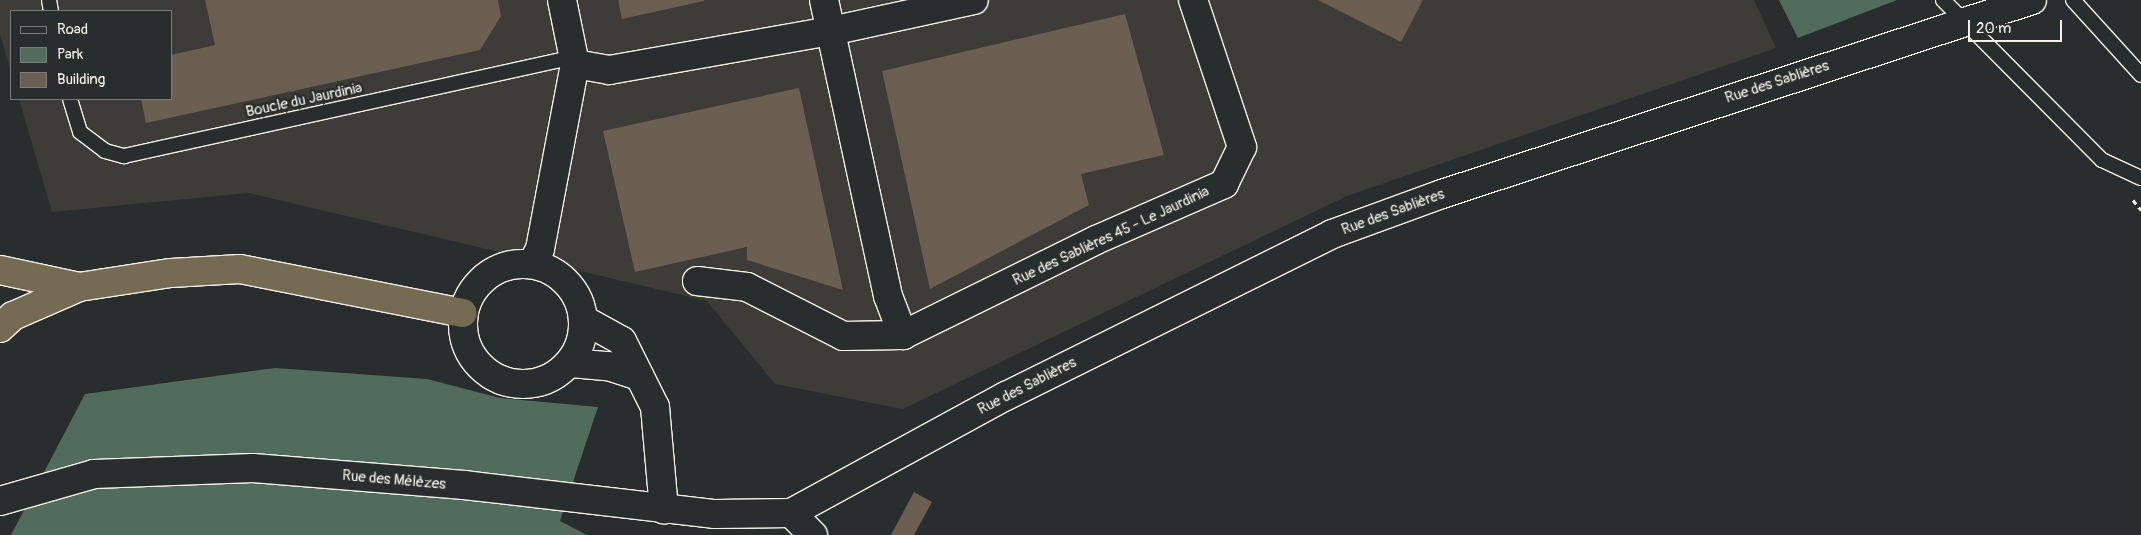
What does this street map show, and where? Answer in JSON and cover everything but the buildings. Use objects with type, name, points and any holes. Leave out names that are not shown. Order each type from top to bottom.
[{"type":"highway","points":[[0,328],[13,316],[79,287],[171,273],[240,269],[463,314]]},
{"type":"highway","points":[[0,270],[79,287]]},
{"type":"street","points":[[532,264],[540,249],[575,60],[562,0]]},
{"type":"street","points":[[824,0],[888,296],[903,335]]},
{"type":"street","points":[[575,60],[609,70],[831,31],[974,0]]},
{"type":"street","name":"Rue des Sablières 45 - Le Jaurdinia","points":[[697,281],[747,287],[843,336],[903,335],[1096,240],[1224,184],[1242,147],[1193,0]]},
{"type":"street","name":"Rue des Sablières","points":[[791,513],[1006,396],[1332,234],[1442,194],[1964,20],[2032,0]]},
{"type":"street","points":[[514,264],[532,264],[558,274],[576,294],[584,320],[582,343],[571,363],[555,376],[537,384],[517,385],[498,380],[481,368],[469,353],[463,334],[463,314],[469,296],[480,280],[495,269],[514,264]]},
{"type":"street","points":[[584,320],[622,341],[655,406],[664,510]]},
{"type":"street","points":[[571,363],[608,366],[640,376]]},
{"type":"street","name":"Rue des Mélèzes","points":[[0,501],[94,474],[254,468],[464,485],[664,510],[715,514],[791,513]]},
{"type":"street","points":[[791,513],[813,535]]},
{"type":"lane","points":[[1942,0],[2102,160],[2141,178]]},
{"type":"lane","points":[[2074,0],[2141,75]]},
{"type":"lane","name":"Boucle du Jaurdinia","points":[[70,100],[80,132],[105,150],[124,156],[575,60]]},
{"type":"shaded area","points":[[0,0],[1754,0],[1776,48],[1347,196],[903,409],[775,384],[707,301],[249,193],[52,212],[19,100],[172,100],[172,10],[10,10],[10,69],[0,34]]},
{"type":"green space","points":[[1779,0],[1897,0],[1798,38]]},
{"type":"green space","points":[[275,368],[427,379],[500,398],[598,407],[560,521],[587,535],[11,535],[85,394]]}]
